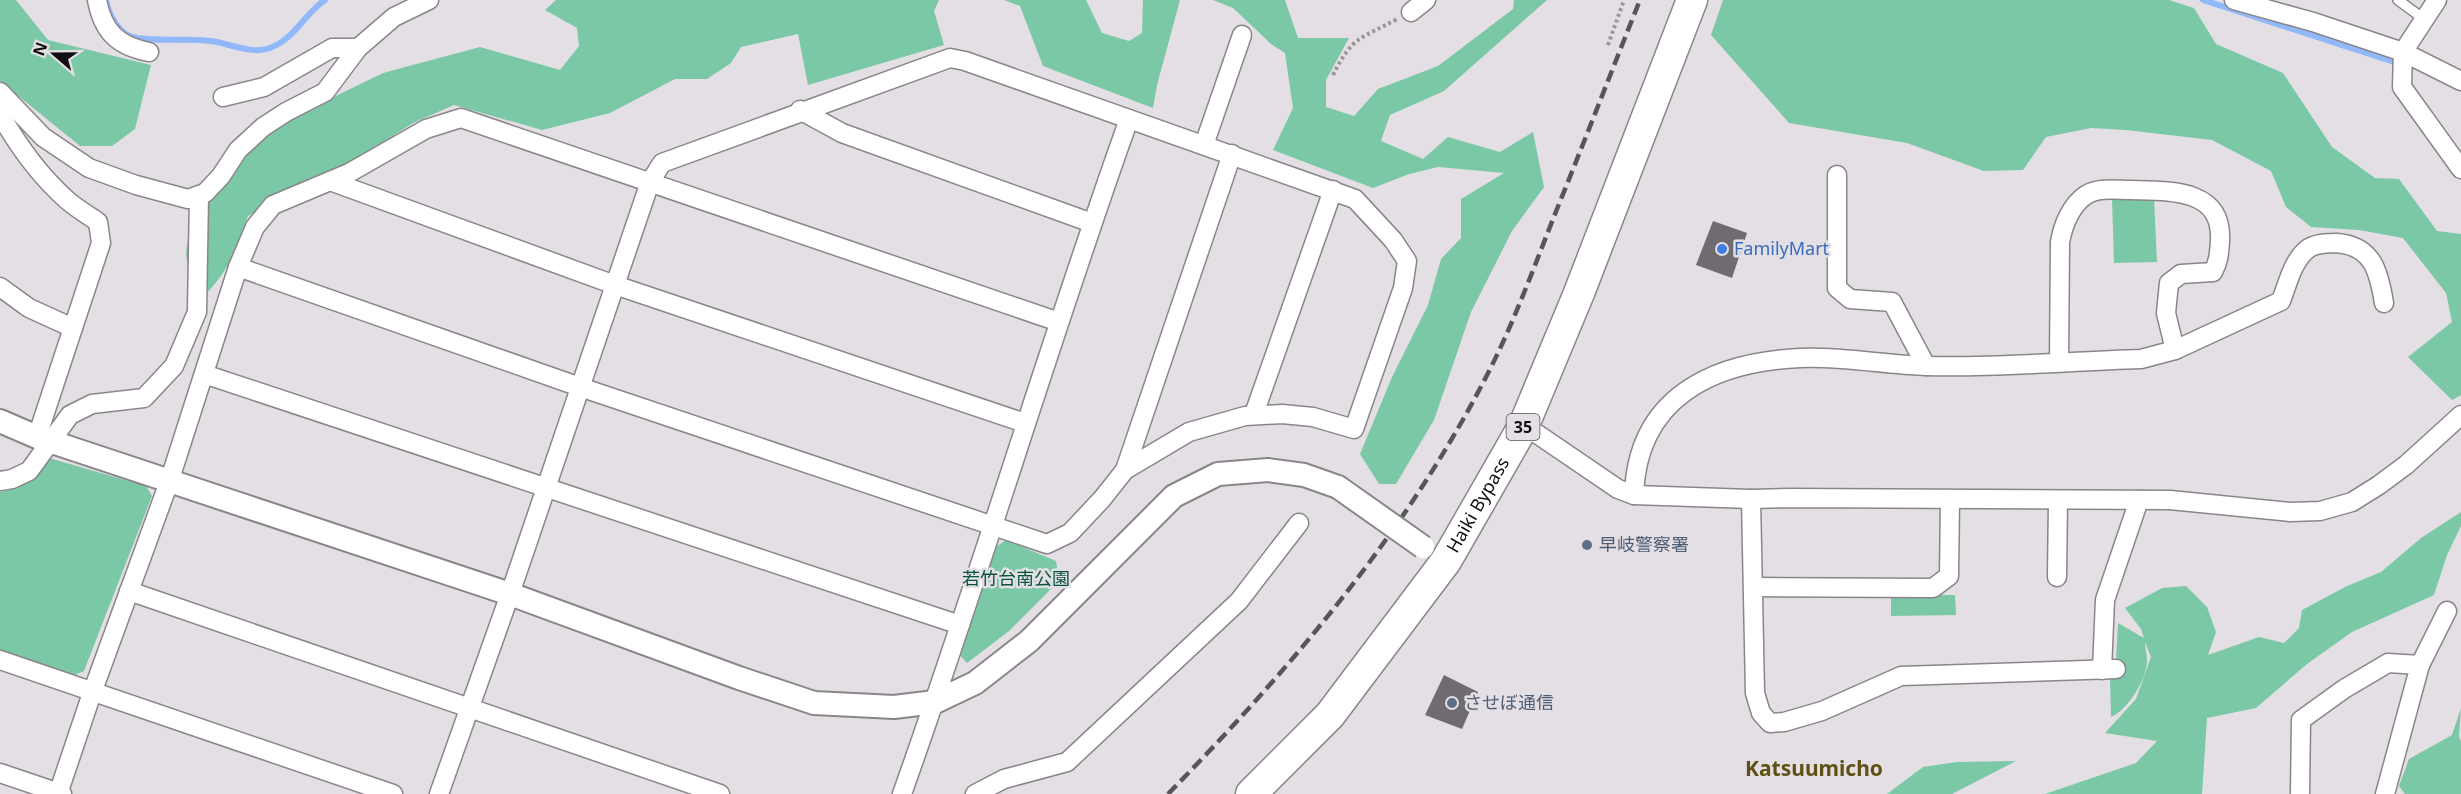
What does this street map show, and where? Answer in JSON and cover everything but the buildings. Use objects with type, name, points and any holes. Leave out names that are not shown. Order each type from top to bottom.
[{"type":"highway","name":"Haiki Bypass","points":[[1251,794],[1330,715],[1435,554],[1524,425],[1579,293],[1692,0]]},
{"type":"street","points":[[97,0],[104,24],[115,39],[130,49],[149,52]]},
{"type":"street","points":[[0,92],[43,137],[89,168],[165,194],[188,199],[205,193],[221,176],[238,150],[263,127],[325,92],[358,48],[394,17],[429,0]]},
{"type":"street","points":[[1411,12],[1426,0]]},
{"type":"street","points":[[2234,0],[2313,22],[2403,52],[2461,81]]},
{"type":"street","points":[[2437,0],[2403,52],[2402,87],[2461,168]]},
{"type":"street","points":[[1204,145],[1242,35]]},
{"type":"street","points":[[223,97],[264,87],[332,48],[358,48]]},
{"type":"street","points":[[439,794],[510,594],[650,182],[662,163],[801,110],[950,58],[965,61],[1130,118],[1355,199],[1393,240],[1407,261],[1400,299],[1354,429],[1313,417],[1254,414],[1189,432],[1125,470]]},
{"type":"street","points":[[801,110],[842,133],[1092,222]]},
{"type":"street","points":[[0,114],[46,178],[67,200],[98,222],[101,243],[73,327],[44,439],[29,471],[12,479],[0,481]]},
{"type":"street","points":[[0,773],[60,794],[92,693],[170,482],[238,267],[255,227],[273,205],[349,173],[426,129],[461,118],[1059,322]]},
{"type":"street","points":[[902,794],[935,702],[1092,222],[1130,118]]},
{"type":"street","points":[[238,267],[580,387],[1047,544],[1070,533],[1125,470],[1232,154]]},
{"type":"street","points":[[1837,174],[1838,288],[1850,299],[1892,302],[1926,366]]},
{"type":"street","points":[[330,181],[615,285],[1025,423]]},
{"type":"street","points":[[1254,414],[1333,190]]},
{"type":"street","points":[[2059,362],[2062,230],[2068,217],[2086,195],[2100,190],[2177,191],[2196,197],[2221,224],[2218,262],[2213,272],[2181,274],[2169,283],[2166,313],[2175,350]]},
{"type":"street","points":[[44,439],[70,415],[92,404],[144,398],[174,366],[197,312],[199,195]]},
{"type":"street","points":[[1634,495],[1634,480],[1644,447],[1656,420],[1669,403],[1690,387],[1717,374],[1757,364],[1799,358],[1864,360],[1926,366],[2141,359],[2175,350],[2281,301],[2297,261],[2310,247],[2326,243],[2340,243],[2367,254],[2375,266],[2384,303]]},
{"type":"street","points":[[0,287],[29,308],[73,327]]},
{"type":"street","points":[[204,374],[960,625]]},
{"type":"street","points":[[1524,425],[1618,489],[1634,495],[1751,499],[2170,500],[2290,512],[2320,511],[2352,502],[2406,465],[2461,415]]},
{"type":"street","points":[[0,421],[44,439],[170,482],[510,594],[814,703],[894,707],[935,702],[975,683],[1029,641],[1174,496],[1218,474],[1268,470],[1304,475],[1338,487],[1435,554]]},
{"type":"street","points":[[1751,499],[1755,693],[1761,712],[1770,723],[1784,722],[1822,711],[1901,676],[2109,669],[2104,600],[2139,500]]},
{"type":"street","points":[[1754,587],[1933,588],[1949,576],[1950,500]]},
{"type":"street","points":[[2057,577],[2058,500]]},
{"type":"street","points":[[975,794],[1004,779],[1067,762],[1239,601],[1299,523]]},
{"type":"street","points":[[129,591],[720,794]]},
{"type":"street","points":[[2385,794],[2420,665],[2447,611]]},
{"type":"street","points":[[0,660],[393,794]]},
{"type":"street","points":[[2300,794],[2301,720],[2344,689],[2388,663],[2420,665]]},
{"type":"lane","points":[[2398,0],[2424,19]]},
{"type":"path","points":[[1608,45],[1624,0]]},
{"type":"path","points":[[1333,75],[1344,54],[1355,40],[1411,12]]},
{"type":"green space","points":[[0,0],[16,0],[48,40],[151,65],[135,129],[112,146],[80,146],[0,81]]},
{"type":"green space","points":[[556,0],[939,0],[934,11],[944,45],[808,85],[798,34],[741,47],[731,63],[707,79],[675,79],[610,113],[542,130],[454,105],[413,123],[347,165],[248,216],[231,259],[204,296],[189,278],[186,253],[191,215],[209,203],[224,187],[241,153],[307,110],[383,73],[480,47],[560,70],[579,46],[577,28],[545,10]]},
{"type":"green space","points":[[1004,0],[1086,0],[1102,33],[1129,41],[1142,33],[1143,0],[1180,0],[1153,108],[1043,66],[1020,6]]},
{"type":"green space","points":[[1213,0],[1285,0],[1298,38],[1349,38],[1326,80],[1326,107],[1354,116],[1378,89],[1438,66],[1513,9],[1514,0],[1547,0],[1444,91],[1390,115],[1381,141],[1423,159],[1448,137],[1500,152],[1533,132],[1544,187],[1512,231],[1471,312],[1434,420],[1396,484],[1379,484],[1360,454],[1392,377],[1428,305],[1441,259],[1461,238],[1461,199],[1504,173],[1438,167],[1409,174],[1373,188],[1273,150],[1293,108],[1285,53],[1271,44],[1233,8]]},
{"type":"green space","points":[[1723,0],[2169,0],[2194,8],[2216,44],[2283,73],[2332,147],[2375,178],[2399,179],[2437,231],[2461,234],[2461,395],[2452,400],[2408,357],[2452,322],[2446,293],[2403,238],[2359,230],[2311,227],[2286,207],[2271,171],[2212,140],[2091,128],[2046,137],[2023,170],[1984,171],[1907,143],[1789,123],[1711,35]]},
{"type":"green space","points":[[2154,198],[2157,262],[2114,263],[2112,199]]},
{"type":"green space","points":[[49,458],[146,486],[152,496],[84,671],[75,675],[0,651],[0,492],[21,483]]},
{"type":"green space","points":[[2461,512],[2461,526],[2447,555],[2434,595],[2352,632],[2307,664],[2256,708],[2207,718],[2202,794],[2045,794],[2136,763],[2157,741],[2105,733],[2136,699],[2151,657],[2145,642],[2147,661],[2140,685],[2123,708],[2111,717],[2110,679],[2122,677],[2122,662],[2116,661],[2118,623],[2144,638],[2141,629],[2125,608],[2162,588],[2186,586],[2207,607],[2216,632],[2208,655],[2259,637],[2284,643],[2299,628],[2302,610],[2345,587],[2381,572],[2421,538]]},
{"type":"green space","name":"若竹台南公園","points":[[1006,540],[1056,561],[1059,581],[1009,631],[967,663],[958,653],[993,549]]},
{"type":"green space","points":[[1891,595],[1955,595],[1956,615],[1891,616]]},
{"type":"green space","points":[[2461,708],[2459,736],[2461,794],[2405,794],[2399,786],[2409,759],[2452,735]]},
{"type":"green space","points":[[2016,761],[1952,794],[1887,794],[1923,767],[1957,762]]},
{"type":"waterway","points":[[106,0],[111,16],[118,27],[132,37],[211,41],[256,50],[279,44],[325,0]]},
{"type":"waterway","points":[[2203,0],[2394,62]]},
{"type":"railway","points":[[1168,794],[1263,693],[1351,587],[1430,474],[1466,414],[1514,317],[1640,0]]},
{"type":"place","name":"FamilyMart","points":[[1722,249]]},
{"type":"place","name":"早岐警察署","points":[[1587,545]]},
{"type":"place","name":"させぼ通信","points":[[1452,703]]},
{"type":"district","name":"Katsuumicho","points":[[1814,769]]}]
